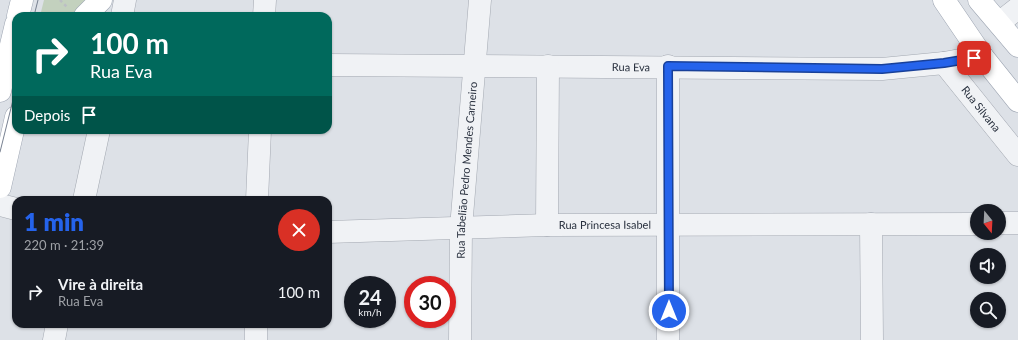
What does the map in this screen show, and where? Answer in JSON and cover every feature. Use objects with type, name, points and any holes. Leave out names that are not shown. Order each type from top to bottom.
[{"type":"main road","points":[[19,12],[22,0]]},
{"type":"main road","points":[[89,12],[101,0]]},
{"type":"main road","points":[[944,0],[982,56],[1018,101]]},
{"type":"main road","points":[[979,0],[1018,46]]},
{"type":"main road","points":[[0,91],[3,64],[12,36]]},
{"type":"main road","points":[[0,187],[12,134]]},
{"type":"street","points":[[123,12],[125,0]]},
{"type":"street","points":[[264,12],[265,0]]},
{"type":"street","name":"Rua Tabelião Pedro Mendes Carneiro","points":[[460,340],[462,228],[480,0]]},
{"type":"street","points":[[999,23],[1018,8]]},
{"type":"street","name":"Rua Eva","points":[[332,66],[668,66],[882,69],[944,63],[982,56]]},
{"type":"street","name":"Rua Silvana","points":[[944,63],[1018,155]]},
{"type":"street","points":[[547,225],[548,66]]},
{"type":"street","points":[[668,66],[668,340]]},
{"type":"street","points":[[85,196],[98,134]]},
{"type":"street","points":[[257,196],[260,134]]},
{"type":"street","points":[[0,205],[12,207]]},
{"type":"street","points":[[1006,223],[1018,223]]},
{"type":"street","points":[[871,224],[872,340]]},
{"type":"street","name":"Rua Princesa Isabel","points":[[332,232],[547,225],[970,224]]},
{"type":"street","points":[[54,340],[56,328]]},
{"type":"street","points":[[256,328],[256,340]]},
{"type":"green space","points":[[44,0],[91,0],[78,12],[41,12]]},
{"type":"tram line","points":[[35,12],[38,0]]},
{"type":"tram line","points":[[0,152],[12,104]]},
{"type":"route","points":[[669,311],[668,66],[882,69],[944,63],[974,58]]}]
